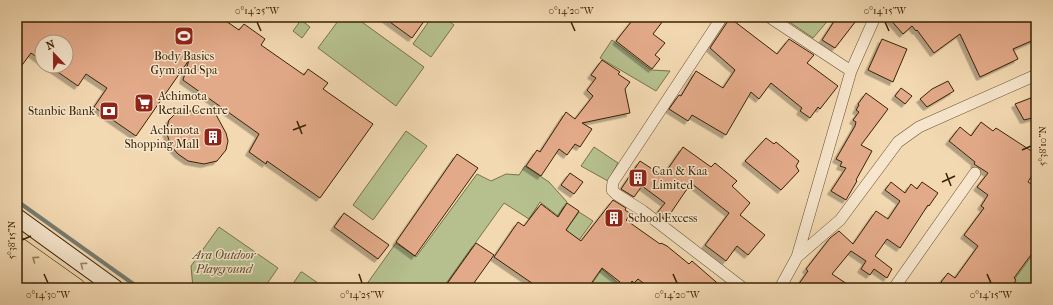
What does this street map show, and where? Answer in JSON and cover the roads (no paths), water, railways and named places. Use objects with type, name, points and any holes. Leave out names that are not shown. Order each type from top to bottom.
[{"type":"highway","points":[[17,246],[76,288]]},
{"type":"highway","points":[[17,268],[44,288]]},
{"type":"main road","points":[[17,217],[115,288]]},
{"type":"street","points":[[722,17],[613,182],[612,188],[616,194],[643,211],[743,288]]},
{"type":"street","points":[[769,17],[851,71]]},
{"type":"street","points":[[780,288],[797,257],[851,71],[875,17]]},
{"type":"street","points":[[797,257],[840,220],[898,142],[905,136],[919,127],[1036,75]]},
{"type":"street","points":[[894,288],[975,173]]},
{"type":"waterway","points":[[17,201],[139,288]]},
{"type":"place","name":"Body Basics Gym and Spa","points":[[184,36]]},
{"type":"place","name":"Achimota Retail Centre","points":[[144,103]]},
{"type":"place","name":"Stanbic Bank","points":[[109,111]]},
{"type":"place","name":"Achimota Shopping Mall","points":[[213,137]]},
{"type":"place","name":"Can & Kaa Limited","points":[[638,178]]},
{"type":"place","name":"School Excess","points":[[614,218]]},
{"type":"park label","name":"Ara Outdoor Playground","points":[[224,262]]}]
